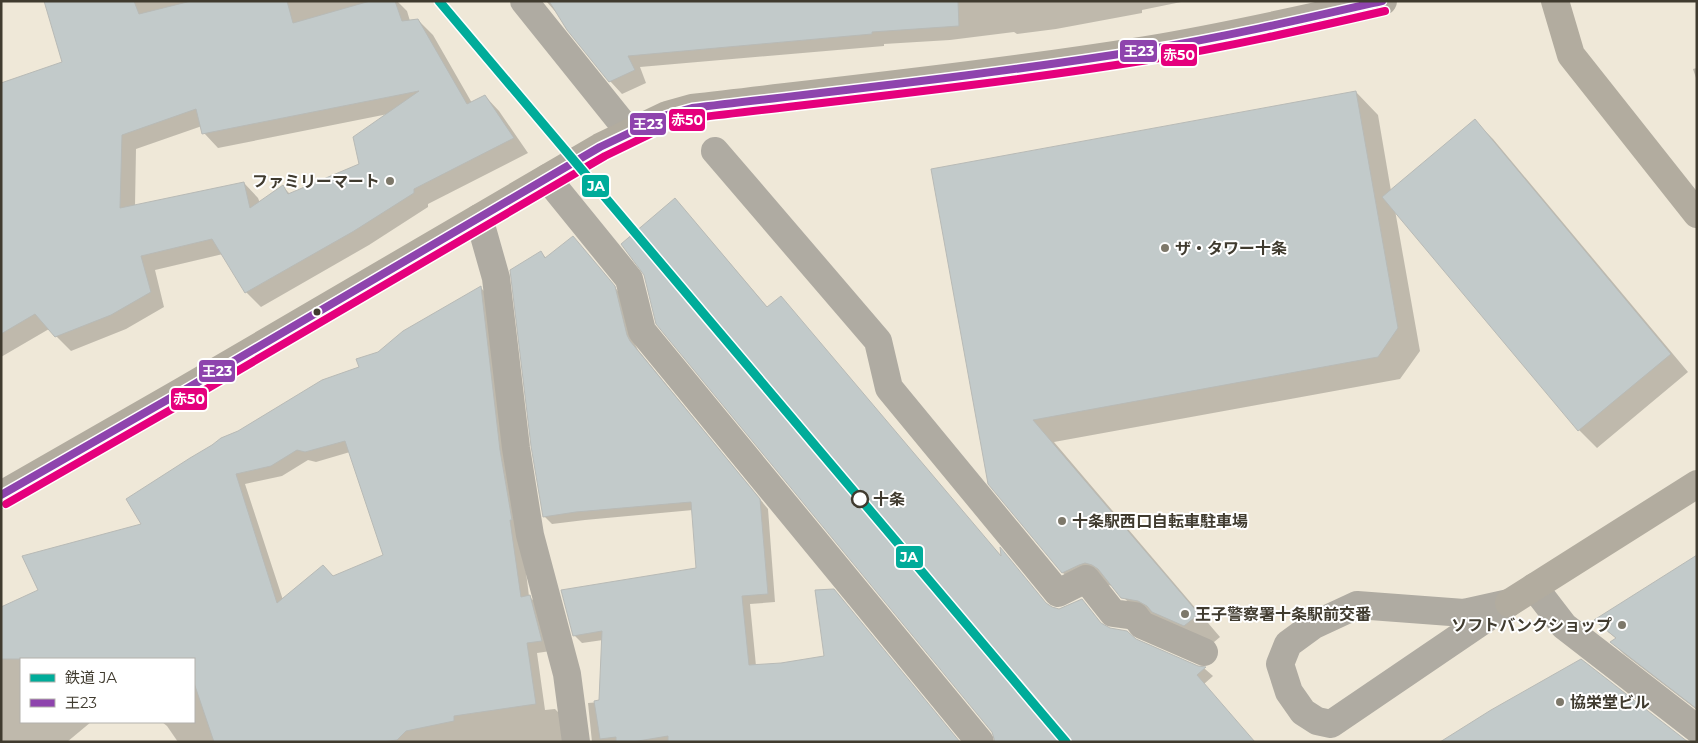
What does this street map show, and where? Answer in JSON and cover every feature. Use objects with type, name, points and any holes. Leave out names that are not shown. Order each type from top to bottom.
[{"type":"main road","points":[[1,495],[600,147],[667,115],[692,108],[920,82],[1146,50],[1381,1]]},
{"type":"main road","points":[[1555,1],[1570,55],[1697,214]]},
{"type":"main road","points":[[1509,603],[1694,492]]},
{"type":"street","points":[[524,1],[630,133]]},
{"type":"street","points":[[715,151],[878,341],[889,388],[1058,593],[1086,579],[1113,613],[1134,616],[1142,625],[1204,652]]},
{"type":"street","points":[[547,178],[628,279],[642,331],[980,742]]},
{"type":"street","points":[[478,218],[496,278],[516,448],[530,535],[568,674],[576,742]]},
{"type":"street","points":[[1534,588],[1564,626],[1697,730]]},
{"type":"street","points":[[1509,603],[1328,733],[1317,721],[1303,712],[1289,692],[1280,664],[1288,644],[1314,626],[1357,604],[1464,613],[1509,603]]},
{"type":"building","points":[[44,1],[134,1],[139,14],[191,1],[287,1],[293,23],[370,1],[395,1],[402,21],[418,19],[467,104],[485,95],[514,138],[414,189],[414,193],[354,231],[245,293],[212,239],[141,256],[151,292],[111,315],[55,337],[35,314],[1,334],[1,83],[62,62]],"holes":[[[419,91],[353,137],[359,164],[288,194],[283,185],[250,208],[244,182],[120,208],[122,135],[196,109],[202,134]]]},
{"type":"building","points":[[549,1],[958,1],[959,26],[872,32],[872,34],[628,56],[635,70],[609,82],[567,30]]},
{"type":"building","name":"ザ・タワー十条","points":[[1356,91],[1398,328],[1378,357],[1033,420],[1199,614],[1184,626],[1152,612],[1147,606],[1138,601],[1121,598],[1098,569],[1092,565],[1085,563],[1062,573],[988,484],[931,169]]},
{"type":"building","points":[[1475,119],[1671,354],[1578,431],[1382,197]]},
{"type":"building","points":[[675,198],[767,307],[781,296],[1001,556],[1000,547],[1046,603],[1059,609],[1082,599],[1101,623],[1110,628],[1127,631],[1136,639],[1198,666],[1206,667],[1197,675],[1255,742],[995,742],[992,732],[656,324],[644,275],[621,244]]},
{"type":"building","points":[[573,236],[615,286],[630,341],[760,499],[768,594],[742,596],[749,665],[781,663],[824,656],[815,590],[834,589],[960,742],[668,742],[668,736],[632,742],[616,742],[616,737],[600,739],[594,701],[599,700],[602,631],[573,636],[561,590],[696,568],[691,502],[576,512],[543,517],[531,446],[510,270],[541,251],[545,258]]},
{"type":"building","points":[[481,286],[500,450],[512,520],[510,520],[521,597],[530,595],[542,641],[527,643],[536,704],[454,716],[454,721],[406,731],[397,740],[382,742],[214,742],[195,686],[195,658],[1,659],[1,607],[38,590],[22,556],[141,524],[126,499],[221,438],[238,431],[322,380],[359,367],[356,359],[378,352],[403,331]],"holes":[[[345,441],[383,555],[333,576],[323,565],[277,603],[236,474],[271,466],[297,450],[305,452]]]},
{"type":"building","points":[[1697,555],[1697,709],[1610,642],[1616,638],[1594,620]]},
{"type":"building","points":[[1581,659],[1688,742],[1440,742],[1491,710]]},
{"type":"rail line","name":"JA","points":[[439,1],[1066,742]]},
{"type":"transit line","name":"王23","points":[[1,495],[600,147],[667,115],[692,108],[1089,59],[1234,34],[1382,1]]},
{"type":"transit line","name":"赤50","points":[[6,504],[605,156],[671,124],[694,118],[1092,69],[1238,44],[1385,11]]},
{"type":"place","name":"ファミリーマート","points":[[390,181]]},
{"type":"place","name":"ザ・タワー十条","points":[[1165,248]]},
{"type":"place","name":"十条","points":[[860,499]]},
{"type":"place","name":"十条駅西口自転車駐車場","points":[[1062,521]]},
{"type":"place","name":"王子警察署十条駅前交番","points":[[1185,614]]},
{"type":"place","name":"ソフトバンクショップ","points":[[1622,625]]},
{"type":"place","name":"協栄堂ビル","points":[[1560,702]]}]
